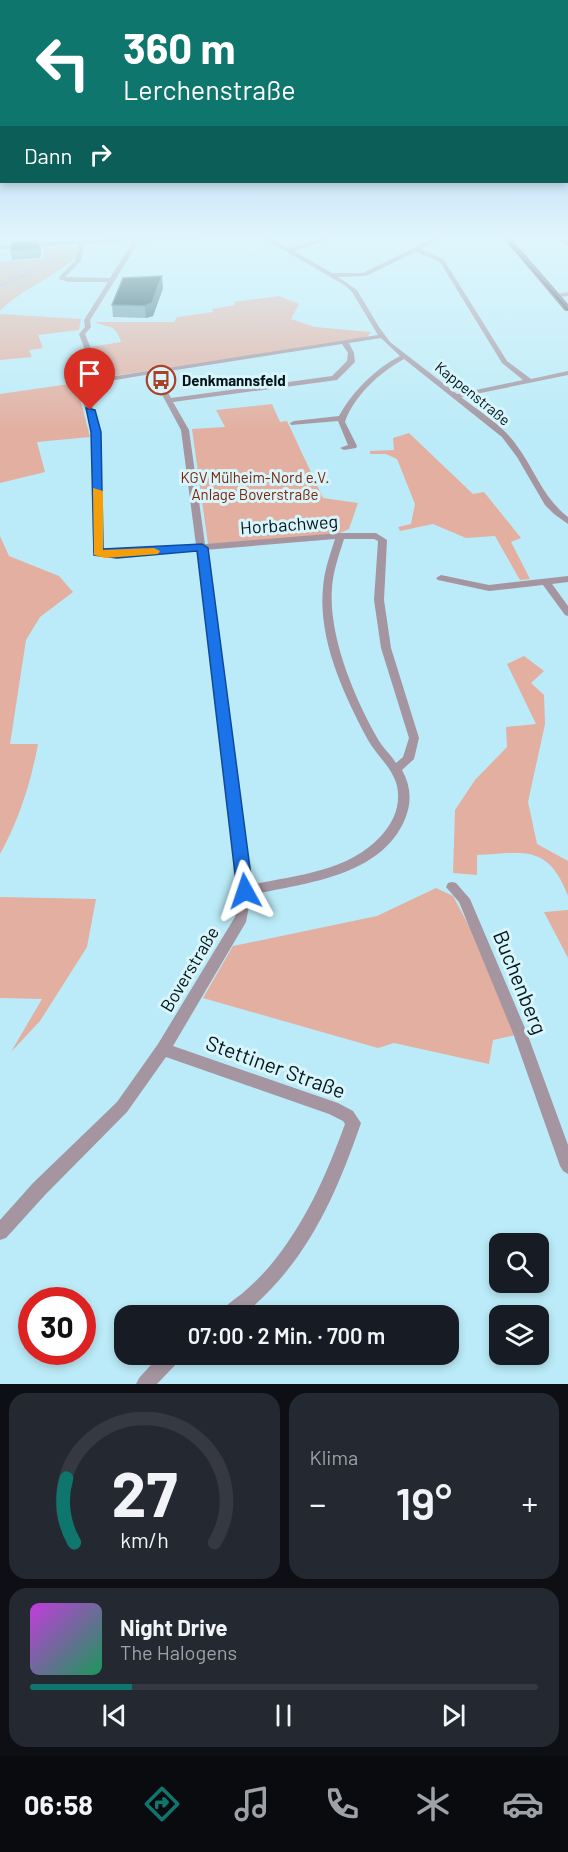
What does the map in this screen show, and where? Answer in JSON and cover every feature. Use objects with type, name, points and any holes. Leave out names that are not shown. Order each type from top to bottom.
[{"type":"street","points":[[97,303],[87,320],[88,327],[82,334],[100,380],[345,344],[382,336]]},
{"type":"street","name":"Kappenstraße","points":[[369,303],[382,336],[509,439],[540,494],[568,521]]},
{"type":"street","points":[[468,303],[504,362],[528,380]]},
{"type":"street","points":[[169,400],[336,378],[351,362],[351,353],[345,344]]},
{"type":"street","points":[[294,423],[341,418],[380,372],[390,363],[405,356]]},
{"type":"street","name":"Boverstraße","points":[[0,1231],[122,1107],[163,1049],[238,925],[244,910],[245,891],[185,430],[153,372]]},
{"type":"street","points":[[456,396],[568,373]]},
{"type":"street","name":"Horbachweg","points":[[100,380],[84,384],[82,387],[96,429],[98,552],[117,554],[340,537],[378,537],[384,542],[379,600],[386,648],[414,738],[408,759],[396,769]]},
{"type":"street","points":[[341,418],[353,446],[344,448]]},
{"type":"street","points":[[245,891],[342,869],[376,848],[391,834],[401,814],[403,785],[396,769],[381,753],[361,717],[331,634],[327,593],[340,537]]},
{"type":"street","points":[[441,578],[489,588],[568,579]]},
{"type":"street","points":[[546,582],[568,614]]},
{"type":"street","name":"Buchenberg","points":[[452,887],[465,899],[560,1138],[568,1166]]},
{"type":"street","name":"Stettiner Straße","points":[[163,1049],[333,1108],[348,1116],[353,1123],[322,1205],[291,1255],[260,1289],[241,1305]]},
{"type":"street","points":[[145,1384],[163,1365]]},
{"type":"green space","points":[[0,303],[10,303],[9,303],[0,311]]},
{"type":"green space","points":[[234,303],[295,303],[299,304],[291,319],[315,327],[371,332],[367,337],[347,341],[106,377],[102,375],[90,347],[121,342],[114,329],[95,322],[174,322],[177,317],[213,312],[212,309],[235,305]]},
{"type":"green space","points":[[0,314],[81,319],[79,330],[38,335],[43,348],[29,350],[32,357],[0,360]]},
{"type":"green space","points":[[76,383],[90,437],[37,442],[45,472],[0,483],[0,394]]},
{"type":"green space","name":"KGV Mülheim-Nord e.V. Anlage Boverstraße","points":[[272,404],[280,422],[287,421],[323,498],[358,503],[349,529],[338,534],[208,544],[192,429],[225,427],[216,410]]},
{"type":"green space","points":[[409,433],[473,494],[484,492],[521,538],[511,542],[530,579],[520,580],[495,536],[466,538],[433,524],[400,531],[398,527],[411,524],[415,504],[397,459],[386,454],[370,454],[370,451],[394,450],[393,438]]},
{"type":"green space","points":[[0,536],[9,556],[59,576],[73,592],[40,617],[26,640],[10,744],[38,744],[24,800],[0,854]]},
{"type":"green space","points":[[524,656],[544,671],[531,683],[544,695],[545,724],[528,802],[537,844],[568,861],[568,896],[552,867],[543,859],[533,855],[508,853],[477,855],[477,875],[453,873],[455,810],[475,780],[507,747],[506,727],[536,724],[507,664]]},
{"type":"green space","points":[[436,888],[453,896],[475,937],[516,1035],[493,1040],[489,1064],[394,1043],[378,1048],[203,998],[233,946],[377,916]]},
{"type":"green space","points":[[0,897],[96,899],[87,947],[40,1021],[11,1052],[42,999],[0,998]]},
{"type":"green space","points":[[568,910],[568,958],[544,912]]},
{"type":"building","points":[[113,303],[152,303],[145,306],[112,305]]},
{"type":"tram line","points":[[562,303],[568,310]]},
{"type":"slow traffic","points":[[97,491],[96,550],[105,555],[154,551]]},
{"type":"place","name":"Denkmannsfeld","points":[[161,380]]},
{"type":"route","points":[[90,410],[96,429],[96,550],[102,554],[117,554],[202,548],[245,891]]}]
